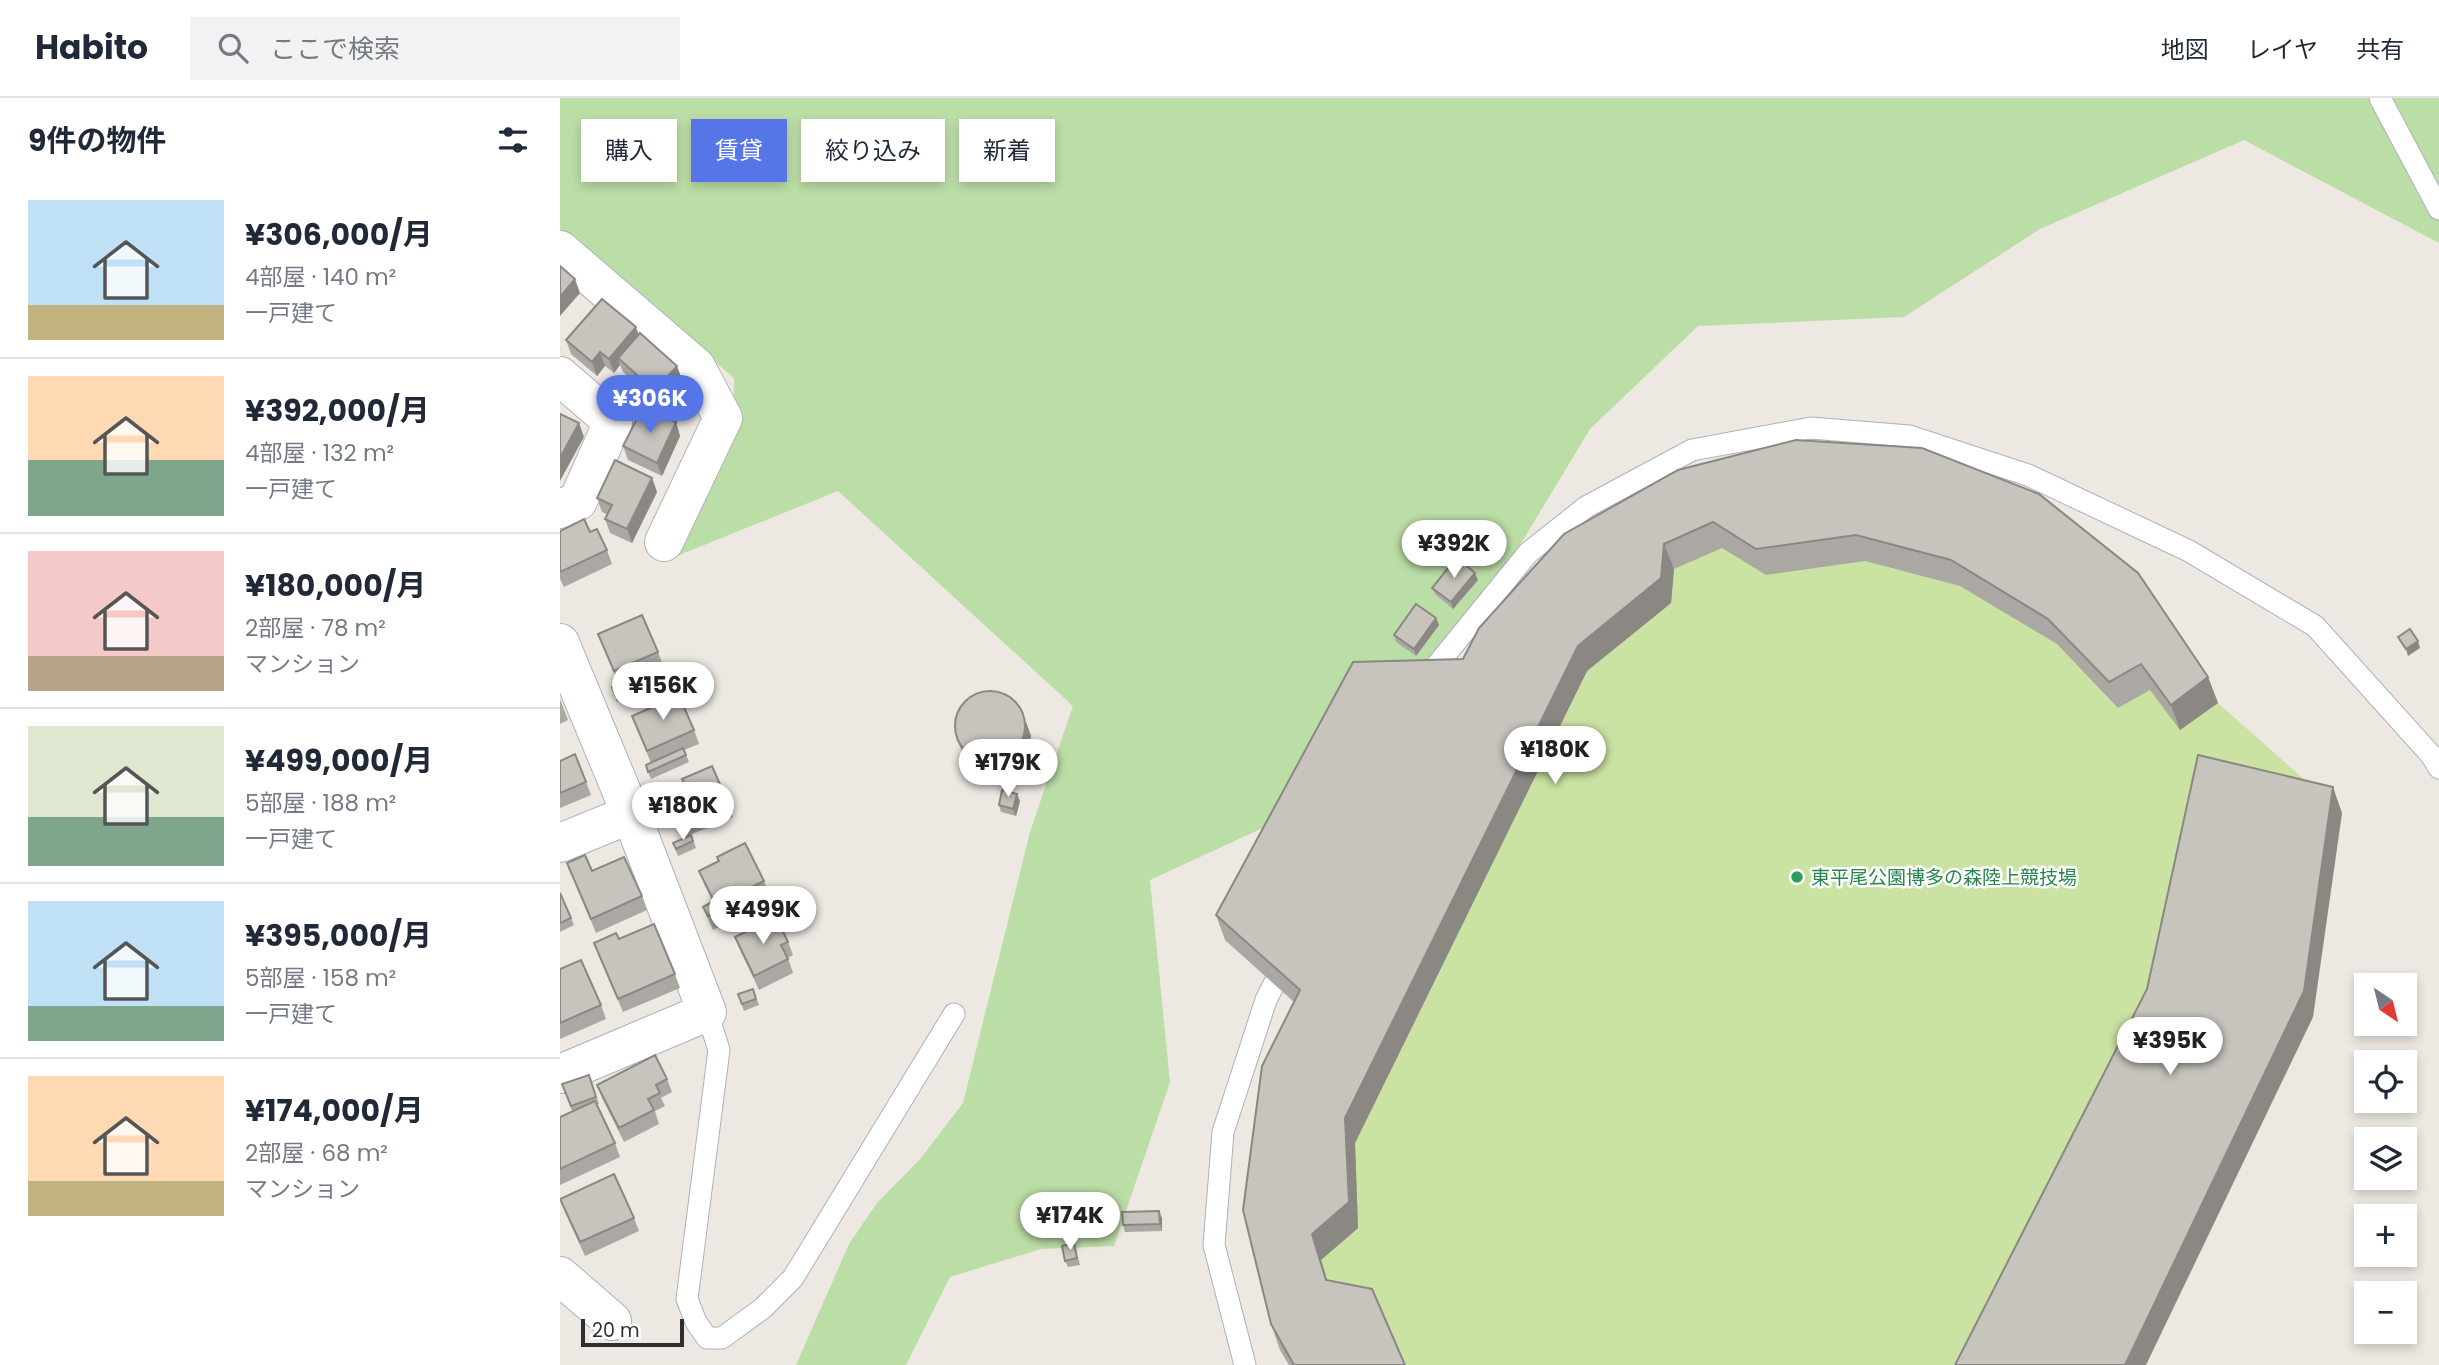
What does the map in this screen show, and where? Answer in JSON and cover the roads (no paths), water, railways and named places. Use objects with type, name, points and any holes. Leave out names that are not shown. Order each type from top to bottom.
[{"type":"street","points":[[560,250],[696,367],[723,418],[664,542]]},
{"type":"street","points":[[560,376],[613,422],[578,500],[560,509]]},
{"type":"street","points":[[560,643],[631,814],[707,1012],[560,1074]]},
{"type":"street","points":[[560,842],[631,814]]},
{"type":"street","points":[[560,1276],[612,1321]]},
{"type":"lane","points":[[2380,98],[2439,209]]},
{"type":"lane","points":[[1427,686],[1437,665],[1528,553],[1586,507],[1692,450],[1811,428],[1909,436],[2028,475],[2189,551],[2315,625],[2431,755],[2439,768]]},
{"type":"lane","points":[[1245,1365],[1214,1245],[1223,1132],[1266,1000],[1275,984]]},
{"type":"lane","points":[[707,1012],[719,1050],[687,1298],[696,1322],[707,1338],[722,1338],[764,1308],[793,1278],[954,1014]]},
{"type":"place","name":"東平尾公園博多の森陸上競技場","points":[[1797,877]]}]
